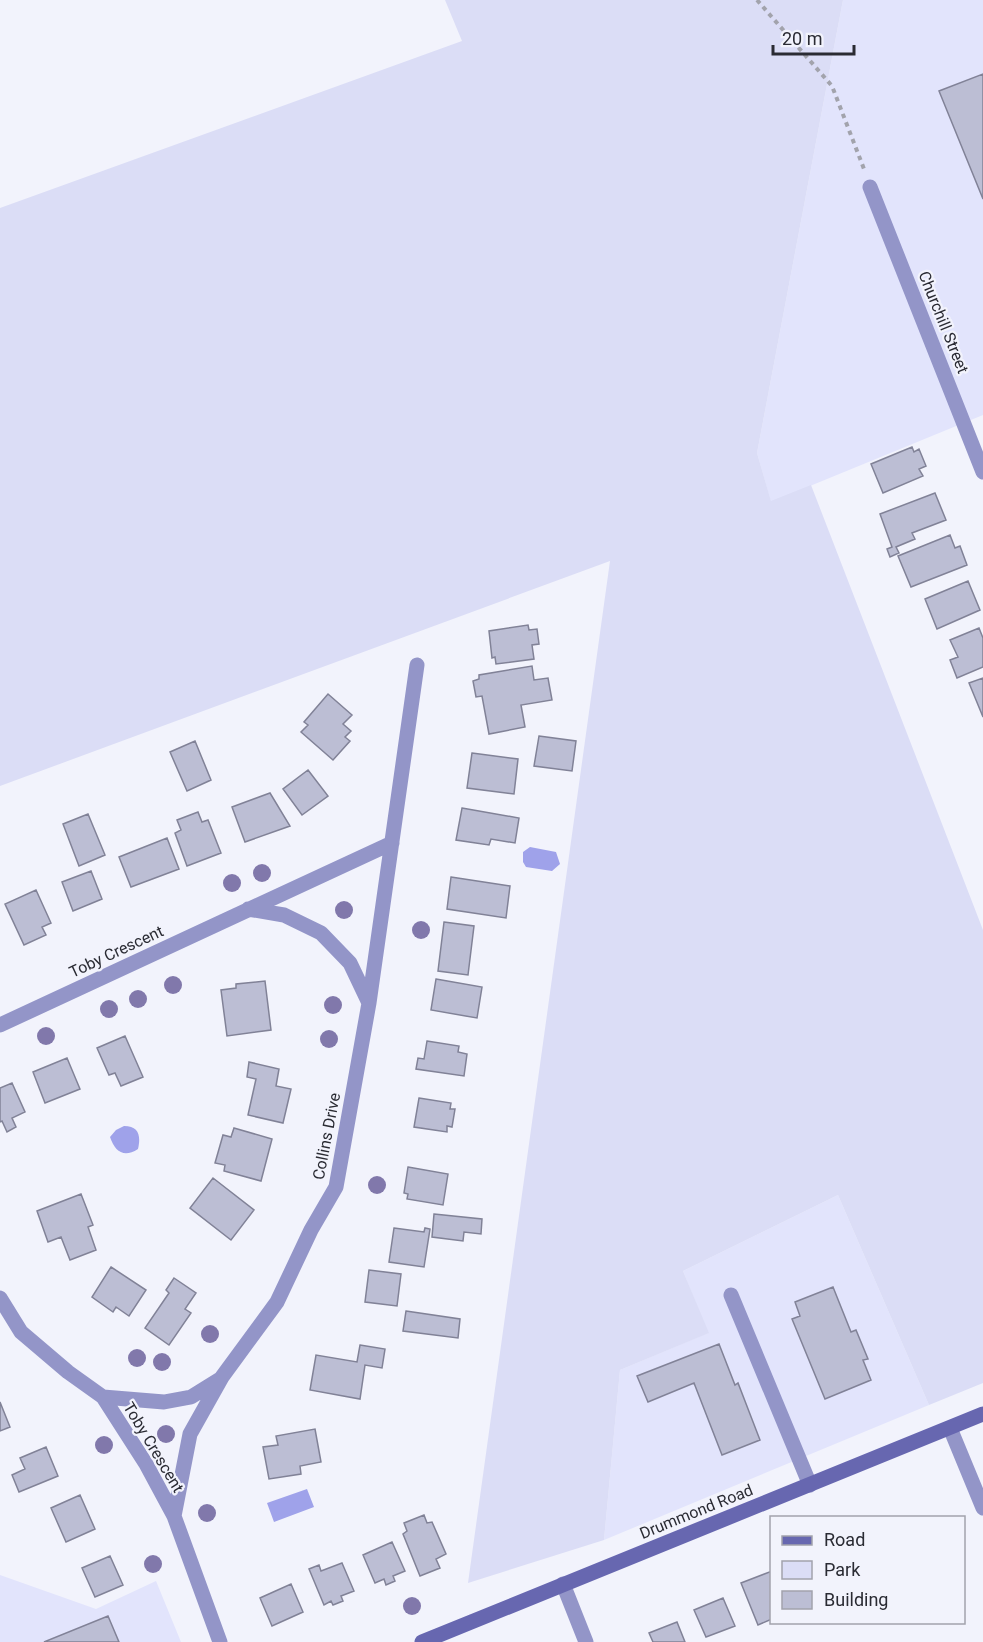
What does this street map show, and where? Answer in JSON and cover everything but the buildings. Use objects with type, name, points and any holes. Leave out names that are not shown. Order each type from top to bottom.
[{"type":"main road","name":"Drummond Road","points":[[422,1642],[983,1414]]},
{"type":"street","name":"Churchill Street","points":[[870,187],[983,472]]},
{"type":"street","name":"Collins Drive","points":[[174,1516],[190,1434],[222,1377],[277,1302],[311,1230],[336,1187],[369,1003],[417,665]]},
{"type":"street","name":"Toby Crescent","points":[[0,1025],[392,843]]},
{"type":"street","points":[[248,909],[284,915],[321,933],[350,963],[369,1003]]},
{"type":"street","points":[[731,1295],[810,1485]]},
{"type":"street","name":"Toby Crescent","points":[[0,1298],[21,1332],[68,1372],[103,1397],[147,1464],[174,1516]]},
{"type":"street","name":"Toby Crescent","points":[[103,1397],[164,1402],[191,1397],[222,1377]]},
{"type":"street","points":[[950,1428],[981,1500]]},
{"type":"street","points":[[174,1516],[220,1642]]},
{"type":"street","points":[[563,1584],[586,1642]]},
{"type":"path","points":[[757,0],[832,86],[870,187]]},
{"type":"shaded area","points":[[843,0],[983,0],[983,415],[771,502],[757,453]]},
{"type":"shaded area","points":[[838,1195],[929,1405],[604,1540],[620,1370],[708,1333],[683,1271]]},
{"type":"shaded area","points":[[0,1575],[96,1609],[156,1581],[181,1642],[0,1642]]},
{"type":"green space","points":[[445,0],[843,0],[757,453],[771,501],[811,485],[983,930],[983,1383],[929,1405],[838,1195],[683,1271],[709,1333],[620,1370],[604,1540],[468,1583],[610,561],[0,786],[0,208],[462,41]]},
{"type":"water","points":[[530,847],[556,852],[560,864],[552,871],[526,867],[523,862],[523,852]]},
{"type":"water","points":[[124,1126],[133,1128],[138,1133],[138,1149],[133,1152],[124,1153],[117,1150],[110,1137]]},
{"type":"water","points":[[307,1489],[314,1507],[274,1522],[267,1503]]}]
